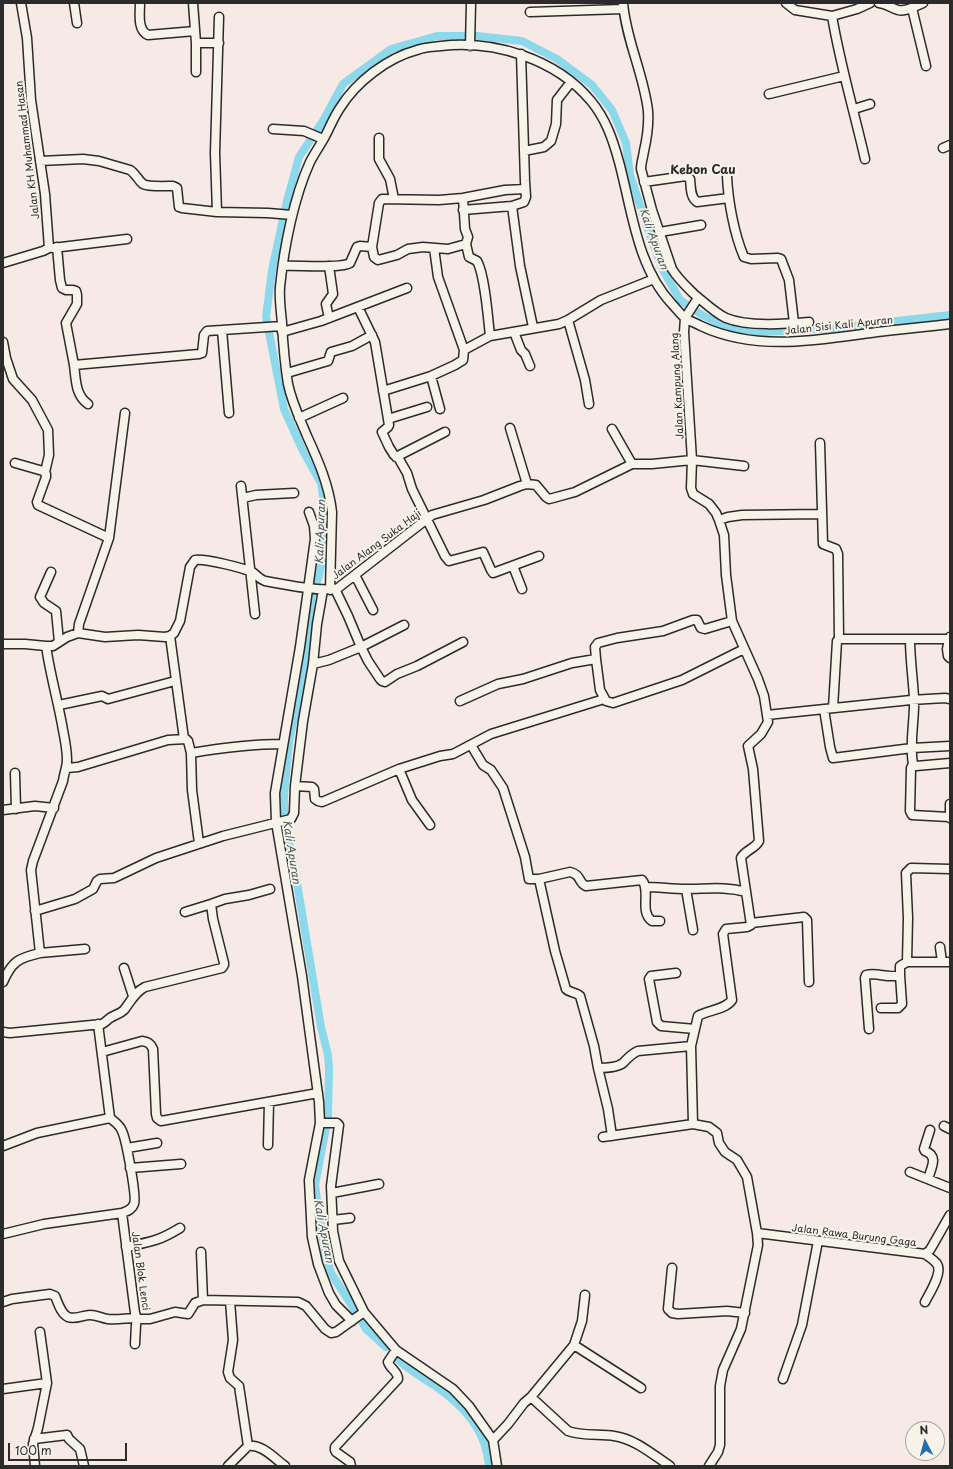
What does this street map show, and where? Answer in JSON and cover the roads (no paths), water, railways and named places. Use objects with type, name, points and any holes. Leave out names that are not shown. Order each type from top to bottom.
[{"type":"street","name":"Jalan KH Muhammad Hasan","points":[[21,3],[27,38],[31,100],[53,248],[62,288],[76,291],[77,296],[76,304],[66,323],[74,365]]},
{"type":"street","points":[[74,3],[77,23]]},
{"type":"street","points":[[140,3],[141,28],[145,34],[195,31]]},
{"type":"street","points":[[193,3],[196,42],[196,72]]},
{"type":"street","points":[[470,46],[471,3]]},
{"type":"street","points":[[786,3],[795,10],[832,16],[857,10],[870,3]]},
{"type":"street","points":[[879,3],[887,4],[897,10],[912,8],[923,3]]},
{"type":"street","points":[[530,12],[623,6],[629,39],[646,98],[648,113],[648,134],[641,163],[644,182],[672,269],[676,276],[697,300],[721,315],[737,321],[771,324],[809,322]]},
{"type":"street","points":[[912,8],[926,66]]},
{"type":"street","points":[[832,16],[844,76],[854,109],[865,159]]},
{"type":"street","points":[[217,212],[214,153],[219,17]]},
{"type":"street","points":[[196,42],[218,43]]},
{"type":"street","name":"Jalan Sisi Kali Apuran","points":[[321,589],[332,512],[324,477],[292,402],[280,328],[280,289],[290,215],[304,177],[321,138],[339,108],[368,75],[382,65],[419,49],[449,46],[470,46],[496,48],[521,54],[550,68],[571,82],[590,100],[602,116],[613,139],[634,225],[654,279],[664,295],[687,315],[718,334],[732,338],[765,342],[789,342],[950,324]]},
{"type":"street","points":[[463,210],[512,206],[518,205],[525,200],[521,54]]},
{"type":"street","points":[[769,94],[844,76]]},
{"type":"street","points":[[524,151],[544,148],[551,141],[556,124],[557,100],[571,82]]},
{"type":"street","points":[[854,109],[870,104]]},
{"type":"street","points":[[273,129],[304,131],[321,138]]},
{"type":"street","points":[[379,138],[379,159],[390,179],[394,199]]},
{"type":"street","points":[[40,161],[83,159],[99,161],[130,170],[134,172],[145,185],[173,186],[177,188],[179,206],[217,212],[290,215]]},
{"type":"street","points":[[644,182],[686,176],[690,179],[691,192],[694,200],[697,202],[729,198]]},
{"type":"street","points":[[727,176],[729,198],[737,239],[744,257],[751,259],[781,259],[789,280],[794,323]]},
{"type":"street","points":[[466,244],[448,249],[422,247],[406,249],[397,255],[378,260],[374,257],[372,247],[380,201],[385,199],[439,200],[462,198],[505,190],[525,189]]},
{"type":"street","points":[[462,198],[465,229],[468,237],[466,244],[469,257],[477,261],[480,268],[486,298],[490,336]]},
{"type":"street","points":[[512,206],[520,266],[533,327]]},
{"type":"street","points":[[660,232],[701,225]]},
{"type":"street","points":[[3,263],[53,248],[127,239]]},
{"type":"street","points":[[283,266],[329,266],[348,264],[352,260],[356,248],[360,246],[372,247]]},
{"type":"street","points":[[383,391],[431,376],[463,360],[464,350],[438,277],[434,248]]},
{"type":"street","points":[[329,266],[333,287],[333,294],[326,304],[329,318]]},
{"type":"street","points":[[464,350],[490,336],[533,327],[559,324],[601,300],[654,279]]},
{"type":"street","points":[[88,404],[79,394],[74,365],[199,354],[202,353],[207,331],[260,327],[280,328],[329,318],[407,288]]},
{"type":"street","points":[[687,315],[697,300]]},
{"type":"street","points":[[358,307],[375,342],[388,419],[388,427],[382,432],[389,447],[399,459],[426,519],[448,560],[481,552],[484,553],[490,570],[493,573],[539,556]]},
{"type":"street","name":"Jalan Kampung Alang","points":[[687,315],[684,341],[692,460]]},
{"type":"street","points":[[568,320],[589,404]]},
{"type":"street","points":[[222,330],[229,413]]},
{"type":"street","points":[[514,332],[521,350],[525,354],[530,366]]},
{"type":"street","points":[[287,373],[328,361],[332,351],[352,346],[372,335]]},
{"type":"street","points":[[3,342],[6,358],[13,379],[32,400],[48,430],[49,455],[45,472],[46,477],[37,504],[109,538]]},
{"type":"street","points":[[431,376],[440,409]]},
{"type":"street","points":[[299,418],[343,398]]},
{"type":"street","points":[[388,419],[426,407]]},
{"type":"street","points":[[78,633],[79,624],[109,538],[125,413]]},
{"type":"street","points":[[510,428],[527,484],[536,485],[549,499],[575,492],[632,464],[652,464],[692,460],[744,466]]},
{"type":"street","points":[[612,429],[632,464]]},
{"type":"street","points":[[396,457],[445,432]]},
{"type":"street","points":[[820,444],[823,544],[836,550],[838,554],[839,639],[837,641],[833,708]]},
{"type":"street","points":[[692,460],[691,488],[693,494],[709,504],[716,513],[724,534],[726,575],[732,621],[758,679],[764,696],[768,722],[766,727],[748,746],[753,769],[759,841],[756,846],[746,852],[741,858],[751,923]]},
{"type":"street","points":[[15,463],[45,472]]},
{"type":"street","name":"Jalan Alang Suka Haji","points":[[321,589],[338,588],[401,541],[426,519],[438,513],[484,500],[527,484]]},
{"type":"street","points":[[241,486],[255,614]]},
{"type":"street","points":[[243,498],[294,493]]},
{"type":"street","points":[[36,911],[75,899],[93,889],[100,879],[114,878],[156,858],[223,836],[290,819],[294,813],[295,786],[303,721],[313,664],[321,589],[315,532],[309,512]]},
{"type":"street","points":[[719,520],[742,515],[822,514]]},
{"type":"street","points":[[3,644],[53,646],[78,633],[105,637],[138,635],[170,636],[174,633],[180,621],[190,567],[193,561],[206,560],[251,572],[260,580],[321,589],[348,616],[368,661],[382,682],[385,682],[397,674],[418,666],[463,642]]},
{"type":"street","points":[[513,566],[522,589]]},
{"type":"street","points":[[51,572],[40,597],[44,603],[56,612],[59,642]]},
{"type":"street","points":[[354,575],[372,610]]},
{"type":"street","points":[[321,589],[300,647],[275,793],[322,1123],[309,1180],[312,1237],[318,1264],[329,1293],[336,1305],[352,1321]]},
{"type":"street","points":[[732,621],[705,629],[701,628],[698,621],[693,620],[663,632],[617,638],[598,643],[595,647],[600,690],[608,703],[613,703],[662,688],[682,680],[744,649]]},
{"type":"street","points":[[313,664],[329,660],[361,647],[404,625]]},
{"type":"street","points":[[170,636],[184,739]]},
{"type":"street","points":[[839,639],[949,638],[947,650],[950,658]]},
{"type":"street","points":[[910,639],[910,665],[914,699],[912,735],[913,764],[911,768],[910,811],[912,815],[950,817],[950,804]]},
{"type":"street","points":[[40,953],[31,870],[67,768],[67,751],[46,646]]},
{"type":"street","points":[[460,701],[498,684],[523,679],[572,663],[596,658]]},
{"type":"street","points":[[59,705],[102,696],[108,700],[175,681]]},
{"type":"street","points":[[295,786],[312,787],[314,789],[315,799],[322,802],[399,769],[440,756],[453,754],[491,734],[604,698]]},
{"type":"street","points":[[767,715],[914,699],[950,699]]},
{"type":"street","points":[[824,709],[833,758],[912,748],[950,746]]},
{"type":"street","points":[[67,768],[78,767],[168,740],[184,739],[188,741],[191,753],[192,790],[199,843]]},
{"type":"street","points":[[191,753],[229,747],[283,744]]},
{"type":"street","points":[[471,745],[483,765],[491,770],[503,788],[525,857],[528,877],[531,880],[570,872],[579,876],[583,885],[586,886],[640,880],[644,882],[645,887],[647,916],[652,921],[660,921]]},
{"type":"street","points":[[913,764],[916,766],[950,763]]},
{"type":"street","points":[[399,769],[412,800],[430,825]]},
{"type":"street","points":[[15,773],[16,809]]},
{"type":"street","points":[[3,810],[35,806],[54,808]]},
{"type":"street","points":[[907,962],[908,918],[906,872],[911,868],[950,869]]},
{"type":"street","points":[[539,879],[555,951],[566,989],[569,992],[576,993],[580,996],[594,1046],[608,1109],[608,1136],[694,1124],[709,1127],[717,1133],[719,1143],[725,1152],[736,1160],[747,1177],[758,1245],[741,1329],[723,1370],[720,1386],[720,1445],[718,1452],[708,1466]]},
{"type":"street","points":[[645,887],[686,889],[708,887],[746,892]]},
{"type":"street","points":[[185,912],[225,899],[249,895],[270,889]]},
{"type":"street","points":[[686,889],[693,930]]},
{"type":"street","points":[[3,1032],[107,1022],[122,1012],[133,996],[146,986],[210,972],[223,967],[224,963],[213,919],[211,904]]},
{"type":"street","points":[[694,1124],[691,1046],[698,1016],[721,1008],[732,1000],[724,948],[724,931],[726,929],[750,926],[751,923],[804,917],[807,920],[809,982]]},
{"type":"street","points":[[881,1008],[898,1008],[902,1004],[900,966],[907,962],[946,962],[940,947]]},
{"type":"street","points":[[4,976],[11,966],[19,959],[40,953],[86,949]]},
{"type":"street","points":[[124,968],[133,996]]},
{"type":"street","points":[[676,973],[650,976],[649,978],[656,1022],[661,1026],[695,1029]]},
{"type":"street","points":[[869,1029],[866,975],[872,973],[889,977],[900,975]]},
{"type":"street","points":[[3,1234],[44,1224],[122,1213],[132,1209],[134,1204],[127,1148],[122,1130],[119,1125],[110,1118],[98,1024]]},
{"type":"street","points":[[102,1052],[142,1041],[151,1044],[153,1050],[156,1114],[157,1118],[161,1121],[318,1093]]},
{"type":"street","points":[[598,1068],[618,1066],[638,1051],[691,1046]]},
{"type":"street","points":[[268,1145],[269,1102]]},
{"type":"street","points":[[3,1146],[37,1133],[110,1118]]},
{"type":"street","points":[[322,1123],[337,1123],[339,1130],[331,1186],[333,1231],[339,1261],[364,1312],[396,1350],[453,1389],[469,1406],[493,1440],[496,1466]]},
{"type":"street","points":[[928,1179],[933,1156],[924,1149],[930,1130]]},
{"type":"street","points":[[127,1148],[157,1143]]},
{"type":"street","points":[[130,1168],[181,1164]]},
{"type":"street","points":[[910,1172],[950,1188]]},
{"type":"street","points":[[332,1193],[378,1184]]},
{"type":"street","name":"Jalan Blok Lenci","points":[[122,1213],[137,1318],[150,1319],[175,1312],[188,1314],[195,1304],[203,1300]]},
{"type":"street","name":"Jalan Rawa Burung Gaga","points":[[757,1233],[925,1254],[930,1250],[950,1215]]},
{"type":"street","points":[[333,1220],[350,1218]]},
{"type":"street","points":[[126,1246],[152,1242],[163,1238],[180,1228]]},
{"type":"street","points":[[783,1379],[802,1325],[818,1241]]},
{"type":"street","points":[[201,1252],[203,1300],[298,1302],[306,1306],[325,1329],[331,1333],[336,1332],[364,1312]]},
{"type":"street","points":[[925,1254],[937,1265],[939,1272],[925,1302]]},
{"type":"street","points":[[672,1268],[668,1309],[672,1313],[678,1314],[727,1311],[745,1312]]},
{"type":"street","points":[[3,1302],[12,1299],[50,1294],[55,1296],[62,1311],[69,1317],[97,1315],[107,1319],[137,1318],[136,1344]]},
{"type":"street","points":[[493,1440],[574,1345],[582,1321],[585,1295]]},
{"type":"street","points":[[230,1301],[233,1340],[228,1372],[230,1378],[240,1386],[248,1446]]},
{"type":"street","points":[[35,1466],[32,1447],[38,1428],[47,1383],[40,1332]]},
{"type":"street","points":[[574,1345],[641,1388]]},
{"type":"street","points":[[351,1466],[350,1462],[336,1452],[335,1447],[398,1379],[398,1374],[389,1366],[388,1362],[396,1350]]},
{"type":"street","points":[[3,1389],[47,1383]]},
{"type":"street","points":[[531,1397],[568,1431],[574,1434],[592,1434],[625,1438],[636,1443],[670,1466]]},
{"type":"street","points":[[34,1439],[67,1435],[80,1448],[84,1466]]},
{"type":"street","points":[[228,1466],[248,1446],[254,1445],[261,1448],[285,1466]]},
{"type":"waterway","name":"Kali Apuran","points":[[354,1309],[331,1273],[326,1255],[319,1214],[315,1185],[328,1117],[328,1055],[321,1027],[293,859],[285,827],[284,795],[289,742],[302,679],[312,595],[319,576],[322,561],[324,504],[321,483],[302,449],[284,409],[266,317],[272,270],[287,201],[299,157],[323,121],[343,84],[391,49],[437,36],[464,36]]},
{"type":"waterway","name":"Kali Apuran","points":[[477,36],[522,41],[557,59],[592,85],[612,110],[626,143],[630,175],[662,268],[680,300],[702,315],[728,328],[765,332],[835,328],[950,315]]},
{"type":"waterway","points":[[361,1320],[366,1329],[386,1347]]},
{"type":"waterway","name":"Kali Apuran","points":[[395,1357],[410,1370],[438,1388],[466,1412],[473,1421],[484,1442],[489,1466]]},
{"type":"district","name":"Kebon Cau","points":[[703,171]]}]
